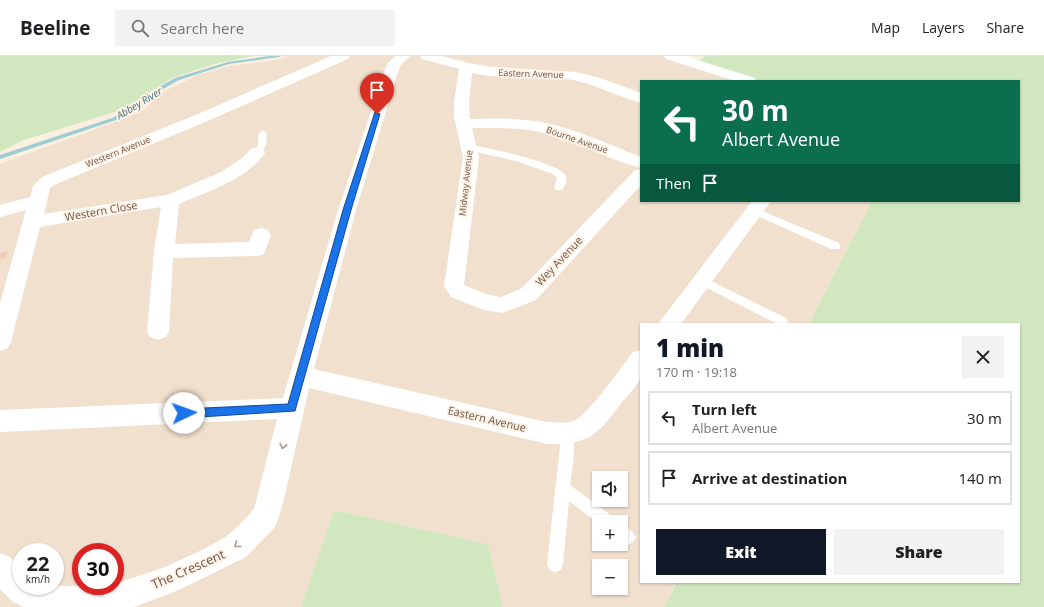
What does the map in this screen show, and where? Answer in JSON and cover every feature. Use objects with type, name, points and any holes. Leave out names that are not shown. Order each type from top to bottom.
[{"type":"street","name":"Western Avenue","points":[[0,342],[42,186],[48,181],[204,117],[343,56]]},
{"type":"street","name":"The Crescent","points":[[0,567],[23,592],[50,600],[78,602],[115,599],[169,580],[236,547],[252,532],[264,517],[272,495],[292,408],[347,210],[391,72],[395,63],[403,56]]},
{"type":"street","points":[[427,56],[466,67]]},
{"type":"street","points":[[671,56],[747,80]]},
{"type":"street","name":"Eastern Avenue","points":[[466,67],[492,72],[577,76],[640,98]]},
{"type":"street","name":"Midway Avenue","points":[[458,292],[454,286],[471,148],[463,124],[461,108],[466,67]]},
{"type":"street","name":"Bourne Avenue","points":[[463,124],[492,123],[545,128],[640,163]]},
{"type":"street","name":"Western Close","points":[[32,222],[159,201],[169,201],[231,174],[248,164],[257,153]]},
{"type":"street","name":"Wey Avenue","points":[[458,292],[484,302],[502,305],[529,294],[640,175]]},
{"type":"street","points":[[0,211],[39,200]]},
{"type":"street","points":[[158,331],[164,251],[170,205],[169,201]]},
{"type":"street","points":[[670,323],[703,281],[754,205]]},
{"type":"street","points":[[164,251],[257,249],[261,235]]},
{"type":"street","name":"Eastern Avenue","points":[[301,376],[548,433],[566,433],[582,430],[595,419],[639,364]]},
{"type":"street","points":[[0,421],[292,408]]},
{"type":"lane","points":[[257,153],[262,145],[263,133]]},
{"type":"lane","points":[[471,148],[504,155],[550,169],[561,177],[559,188]]},
{"type":"lane","points":[[754,205],[835,246]]},
{"type":"lane","points":[[703,281],[782,321]]},
{"type":"lane","points":[[555,564],[567,447],[566,433]]},
{"type":"lane","points":[[563,488],[599,515]]},
{"type":"shaded area","points":[[290,56],[662,56],[737,80],[640,80],[640,202],[871,202],[810,323],[640,323],[640,583],[676,583],[664,607],[503,607],[488,544],[334,510],[301,607],[0,607],[0,164],[144,110],[161,93],[198,75],[231,66],[277,60]]},
{"type":"green space","points":[[0,56],[253,56],[214,64],[172,78],[121,110],[24,140],[0,152]]},
{"type":"green space","points":[[705,56],[1044,56],[1044,607],[664,607],[676,583],[1020,583],[1020,323],[810,323],[871,202],[1020,202],[1020,80],[752,80],[697,63]]},
{"type":"green space","points":[[334,510],[488,544],[503,607],[301,607]]},
{"type":"building","points":[[8,251],[6,258],[0,259],[0,253]]},
{"type":"waterway","name":"Abbey River","points":[[0,157],[114,119],[135,108],[161,88],[177,79],[228,63],[279,56]]},
{"type":"route","points":[[184,413],[292,408],[347,210],[377,114]]}]
